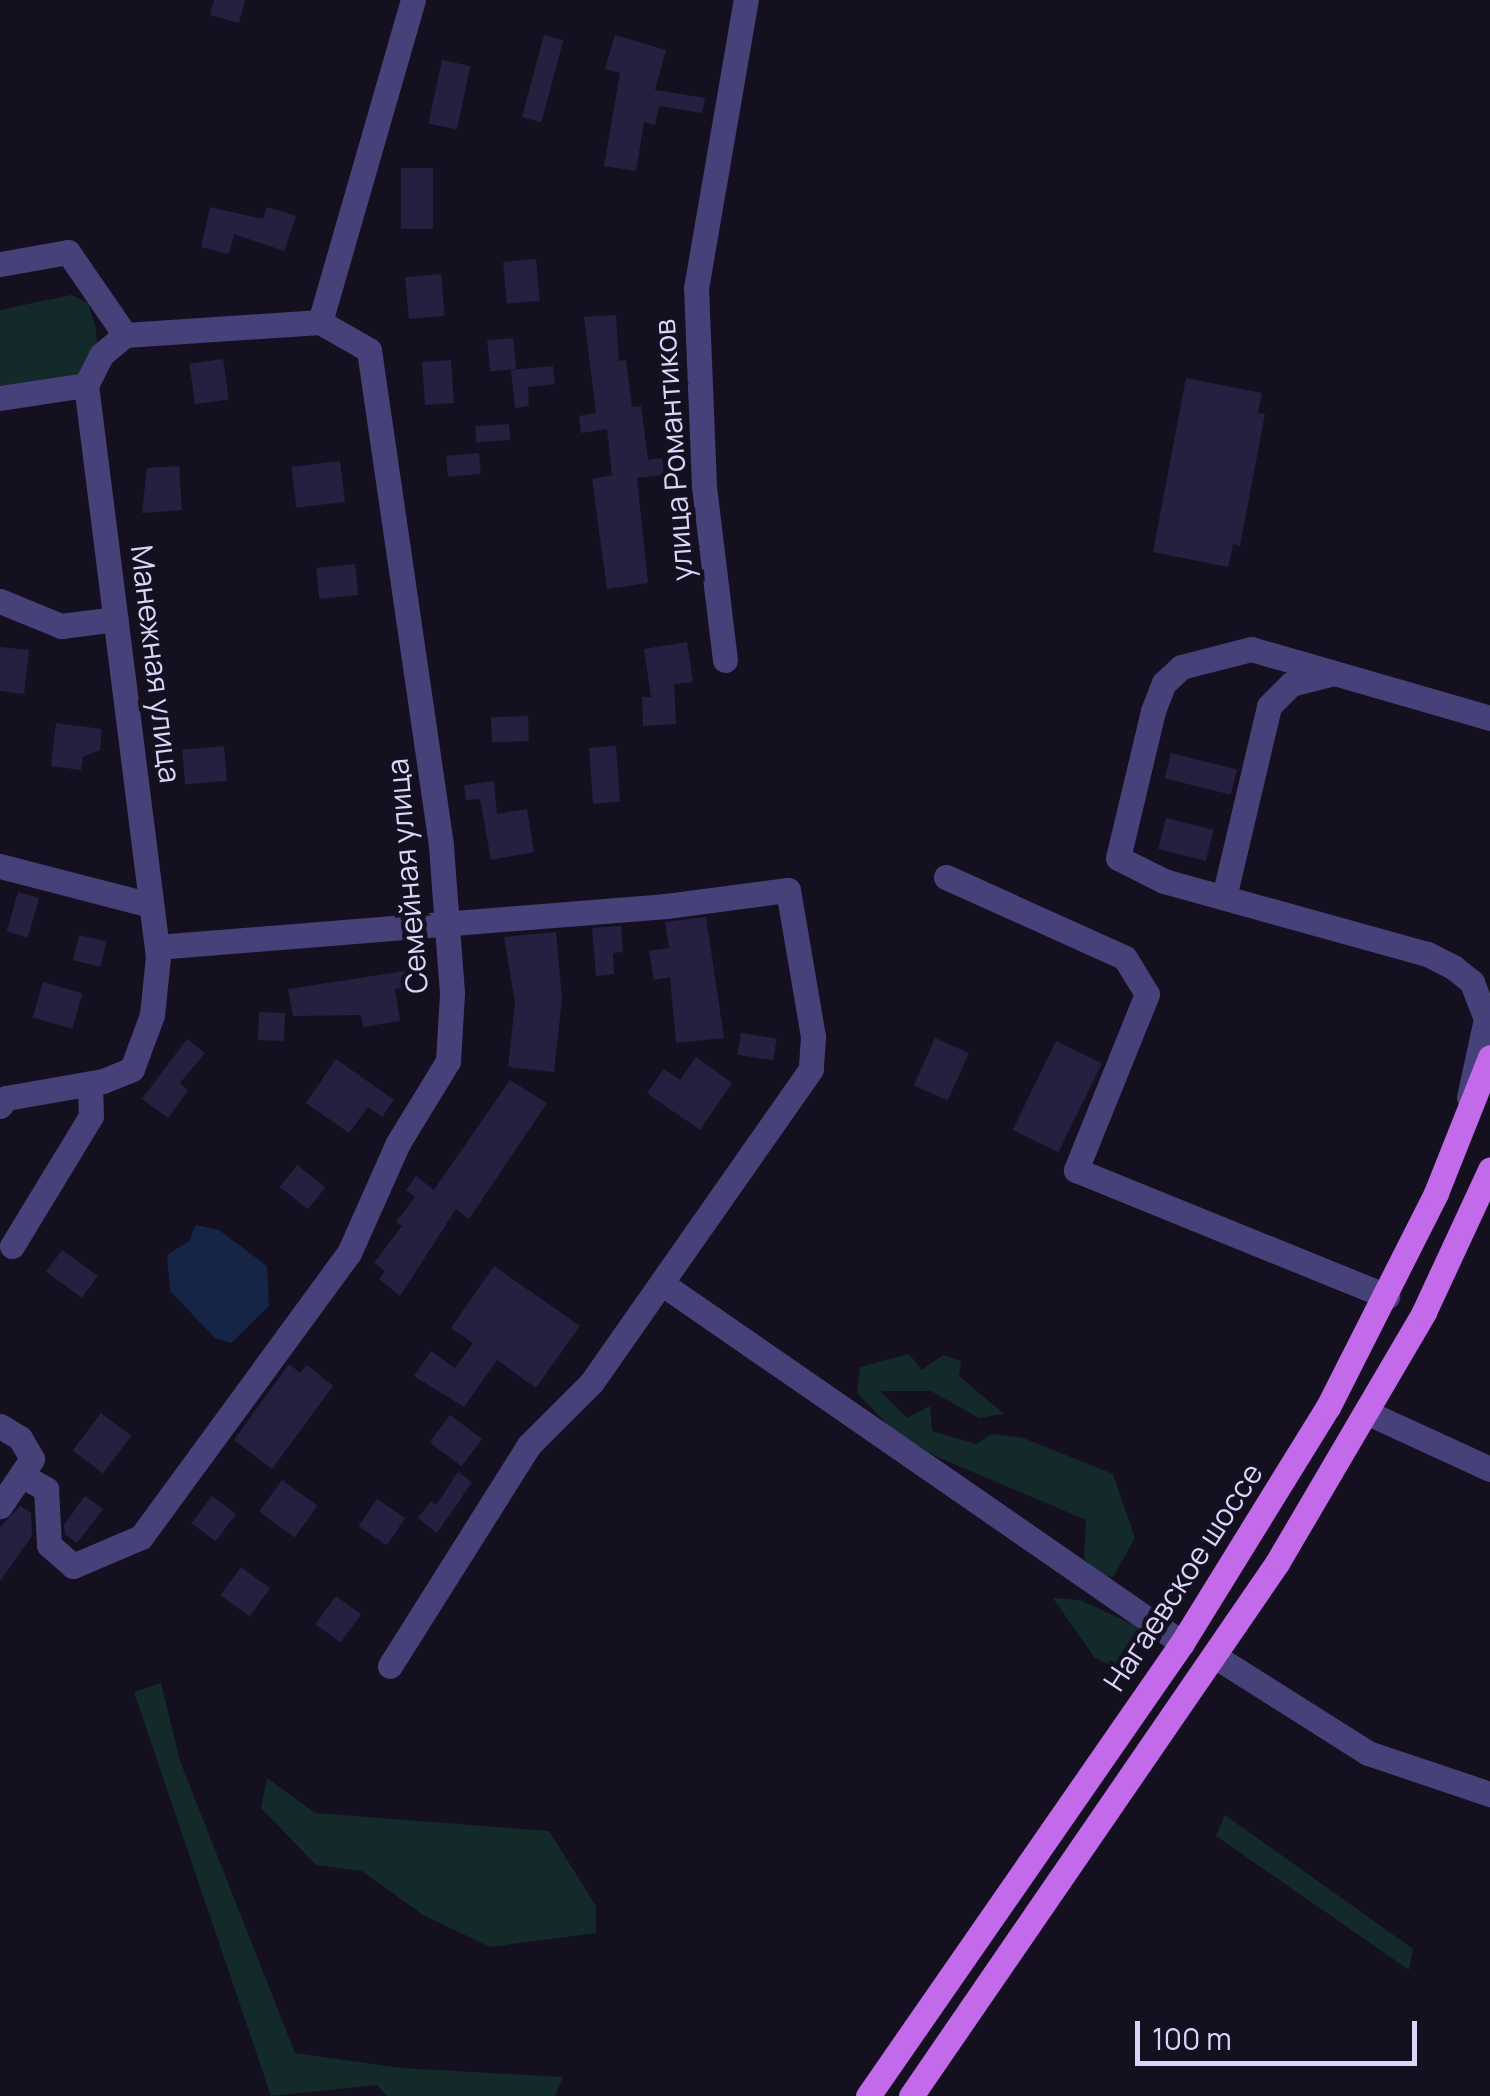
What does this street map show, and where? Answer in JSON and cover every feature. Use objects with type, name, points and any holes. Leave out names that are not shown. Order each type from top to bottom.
[{"type":"main road","name":"Нагаевское шоссе","points":[[867,2096],[1182,1644],[1328,1407],[1387,1296],[1465,1124],[1490,1057]]},
{"type":"main road","points":[[911,2096],[1216,1657],[1368,1413],[1482,1206],[1490,1170]]},
{"type":"main road","points":[[925,2096],[1120,1796]]},
{"type":"street","points":[[0,398],[86,384],[101,355],[124,335],[320,322],[413,0]]},
{"type":"street","name":"улица Романтиков","points":[[725,660],[704,486],[696,288],[746,0]]},
{"type":"street","points":[[0,264],[68,252],[124,335]]},
{"type":"street","name":"Семейная улица","points":[[21,1475],[46,1489],[49,1545],[73,1566],[141,1538],[194,1458],[289,1341],[349,1254],[398,1143],[448,1061],[450,923],[369,350],[320,322]]},
{"type":"street","name":"Манежная улица","points":[[0,1106],[6,1098],[90,1084],[132,1069],[152,1015],[157,947],[86,384]]},
{"type":"street","points":[[0,601],[61,626],[116,618]]},
{"type":"street","points":[[1465,1124],[1486,1018],[1472,982],[1427,954],[1164,881],[1118,858],[1164,684],[1181,667],[1230,650],[1251,650],[1490,718]]},
{"type":"street","points":[[1224,897],[1269,706],[1292,684],[1330,674]]},
{"type":"street","points":[[0,866],[151,905]]},
{"type":"street","points":[[946,878],[1125,958],[1147,994],[1076,1170],[1387,1296]]},
{"type":"street","points":[[157,947],[788,890],[814,1038],[811,1069],[728,1180],[664,1285],[591,1383],[529,1445],[390,1666]]},
{"type":"street","points":[[12,1246],[90,1116],[90,1084]]},
{"type":"street","points":[[664,1285],[1182,1644]]},
{"type":"street","points":[[1368,1413],[1490,1469]]},
{"type":"street","points":[[0,1426],[20,1438],[32,1458],[0,1506]]},
{"type":"street","points":[[1216,1657],[1368,1752],[1490,1794]]},
{"type":"green space","points":[[71,295],[88,303],[96,328],[97,343],[82,370],[68,382],[0,386],[0,310]]},
{"type":"green space","points":[[909,1354],[922,1370],[943,1355],[961,1361],[959,1376],[1004,1414],[979,1418],[931,1391],[880,1391],[907,1418],[930,1406],[932,1431],[976,1444],[992,1434],[1023,1438],[1113,1474],[1135,1538],[1113,1577],[1098,1575],[1084,1558],[1086,1520],[935,1456],[891,1428],[857,1393],[860,1367]]},
{"type":"green space","points":[[1053,1598],[1080,1600],[1142,1632],[1126,1663],[1113,1667],[1094,1657]]},
{"type":"green space","points":[[161,1683],[180,1761],[295,2053],[401,2068],[563,2077],[555,2096],[387,2096],[377,2085],[271,2096],[134,1692]]},
{"type":"green space","points":[[267,1778],[315,1813],[549,1831],[596,1906],[596,1933],[490,1947],[423,1915],[362,1871],[316,1865],[261,1808]]},
{"type":"green space","points":[[1225,1815],[1413,1949],[1409,1970],[1216,1836]]},
{"type":"water","points":[[196,1225],[219,1230],[267,1266],[269,1306],[231,1343],[215,1338],[170,1291],[167,1255],[189,1241]]},
{"type":"building","points":[[214,0],[245,0],[239,23],[210,15]]},
{"type":"building","points":[[544,35],[563,40],[541,122],[522,117]]},
{"type":"building","points":[[615,35],[666,50],[655,90],[705,98],[702,113],[659,106],[655,125],[644,122],[636,171],[604,166],[620,73],[605,69]]},
{"type":"building","points":[[442,60],[470,66],[457,130],[428,124]]},
{"type":"building","points":[[401,168],[433,168],[433,229],[401,229]]},
{"type":"building","points":[[210,207],[263,219],[267,207],[296,216],[284,251],[234,234],[229,254],[201,247]]},
{"type":"building","points":[[536,259],[540,301],[507,304],[503,262]]},
{"type":"building","points":[[441,274],[445,316],[409,319],[405,277]]},
{"type":"building","points":[[616,315],[619,361],[626,360],[632,407],[641,406],[648,460],[662,458],[664,475],[637,478],[648,583],[607,589],[592,479],[612,475],[607,429],[581,433],[579,416],[596,413],[584,317]]},
{"type":"building","points":[[513,338],[516,369],[490,372],[487,341]]},
{"type":"building","points":[[223,359],[229,400],[195,404],[189,364]]},
{"type":"building","points":[[451,360],[454,403],[425,405],[422,362]]},
{"type":"building","points":[[553,366],[555,384],[528,387],[529,406],[515,408],[511,370]]},
{"type":"building","points":[[1186,378],[1262,393],[1258,413],[1265,414],[1240,546],[1233,544],[1228,567],[1153,552]]},
{"type":"building","points":[[509,424],[510,440],[476,442],[475,426]]},
{"type":"building","points":[[479,453],[481,474],[448,477],[446,456]]},
{"type":"building","points":[[340,461],[345,502],[296,508],[291,467]]},
{"type":"building","points":[[179,466],[182,510],[142,513],[147,468]]},
{"type":"building","points":[[355,564],[358,595],[319,599],[316,568]]},
{"type":"building","points":[[687,642],[693,682],[674,684],[676,724],[643,726],[642,697],[651,697],[644,649]]},
{"type":"building","points":[[0,647],[29,650],[24,694],[0,691]]},
{"type":"building","points":[[528,716],[529,741],[492,742],[491,717]]},
{"type":"building","points":[[56,723],[102,729],[100,750],[83,757],[81,770],[51,766]]},
{"type":"building","points":[[224,746],[227,781],[185,785],[182,750]]},
{"type":"building","points":[[616,746],[620,802],[593,804],[589,748]]},
{"type":"building","points":[[1171,753],[1237,769],[1231,795],[1165,778]]},
{"type":"building","points":[[494,781],[497,814],[527,809],[534,852],[491,860],[480,799],[466,800],[464,785]]},
{"type":"building","points":[[1166,818],[1214,830],[1206,861],[1158,849]]},
{"type":"building","points":[[18,892],[39,898],[28,937],[7,931]]},
{"type":"building","points":[[706,917],[724,1038],[676,1043],[670,977],[654,980],[649,951],[669,948],[665,922]]},
{"type":"building","points":[[621,926],[623,952],[613,953],[614,974],[596,976],[592,928]]},
{"type":"building","points":[[556,932],[562,999],[554,1072],[508,1067],[515,1003],[504,937]]},
{"type":"building","points":[[79,935],[106,941],[100,967],[73,960]]},
{"type":"building","points":[[405,971],[408,987],[395,989],[400,1021],[363,1027],[361,1015],[293,1016],[288,989]]},
{"type":"building","points":[[43,982],[82,993],[72,1029],[33,1018]]},
{"type":"building","points":[[259,1012],[285,1013],[284,1041],[258,1040]]},
{"type":"building","points":[[741,1033],[777,1039],[773,1060],[738,1055]]},
{"type":"building","points":[[935,1038],[969,1053],[948,1101],[914,1086]]},
{"type":"building","points":[[187,1039],[205,1053],[180,1083],[188,1090],[168,1118],[142,1099]]},
{"type":"building","points":[[1056,1041],[1102,1063],[1058,1152],[1013,1130]]},
{"type":"building","points":[[696,1057],[732,1083],[700,1130],[647,1093],[664,1069],[680,1080]]},
{"type":"building","points":[[336,1059],[394,1100],[382,1117],[368,1107],[349,1133],[306,1103]]},
{"type":"building","points":[[510,1080],[547,1103],[469,1219],[456,1209],[400,1296],[379,1279],[385,1271],[374,1263],[402,1226],[396,1222],[415,1197],[406,1190],[416,1176],[434,1190]]},
{"type":"building","points":[[297,1165],[325,1187],[308,1209],[280,1187]]},
{"type":"building","points":[[62,1250],[98,1276],[82,1298],[46,1272]]},
{"type":"building","points":[[494,1266],[580,1326],[536,1388],[497,1360],[464,1407],[414,1376],[431,1351],[455,1368],[473,1343],[451,1328]]},
{"type":"building","points":[[289,1364],[300,1373],[307,1365],[333,1386],[272,1469],[234,1440]]},
{"type":"building","points":[[101,1413],[131,1436],[103,1473],[73,1451]]},
{"type":"building","points":[[450,1415],[482,1439],[461,1466],[430,1442]]},
{"type":"building","points":[[458,1472],[472,1482],[437,1533],[418,1518],[431,1501],[436,1505]]},
{"type":"building","points":[[282,1480],[318,1506],[295,1537],[259,1512]]},
{"type":"building","points":[[85,1496],[103,1509],[77,1543],[65,1534],[64,1525]]},
{"type":"building","points":[[212,1496],[236,1514],[215,1541],[192,1523]]},
{"type":"building","points":[[377,1499],[405,1518],[387,1545],[359,1526]]},
{"type":"building","points":[[20,1506],[31,1513],[32,1536],[0,1581],[0,1527]]},
{"type":"building","points":[[241,1567],[270,1588],[250,1616],[220,1595]]},
{"type":"building","points":[[336,1596],[361,1614],[341,1643],[315,1624]]}]
